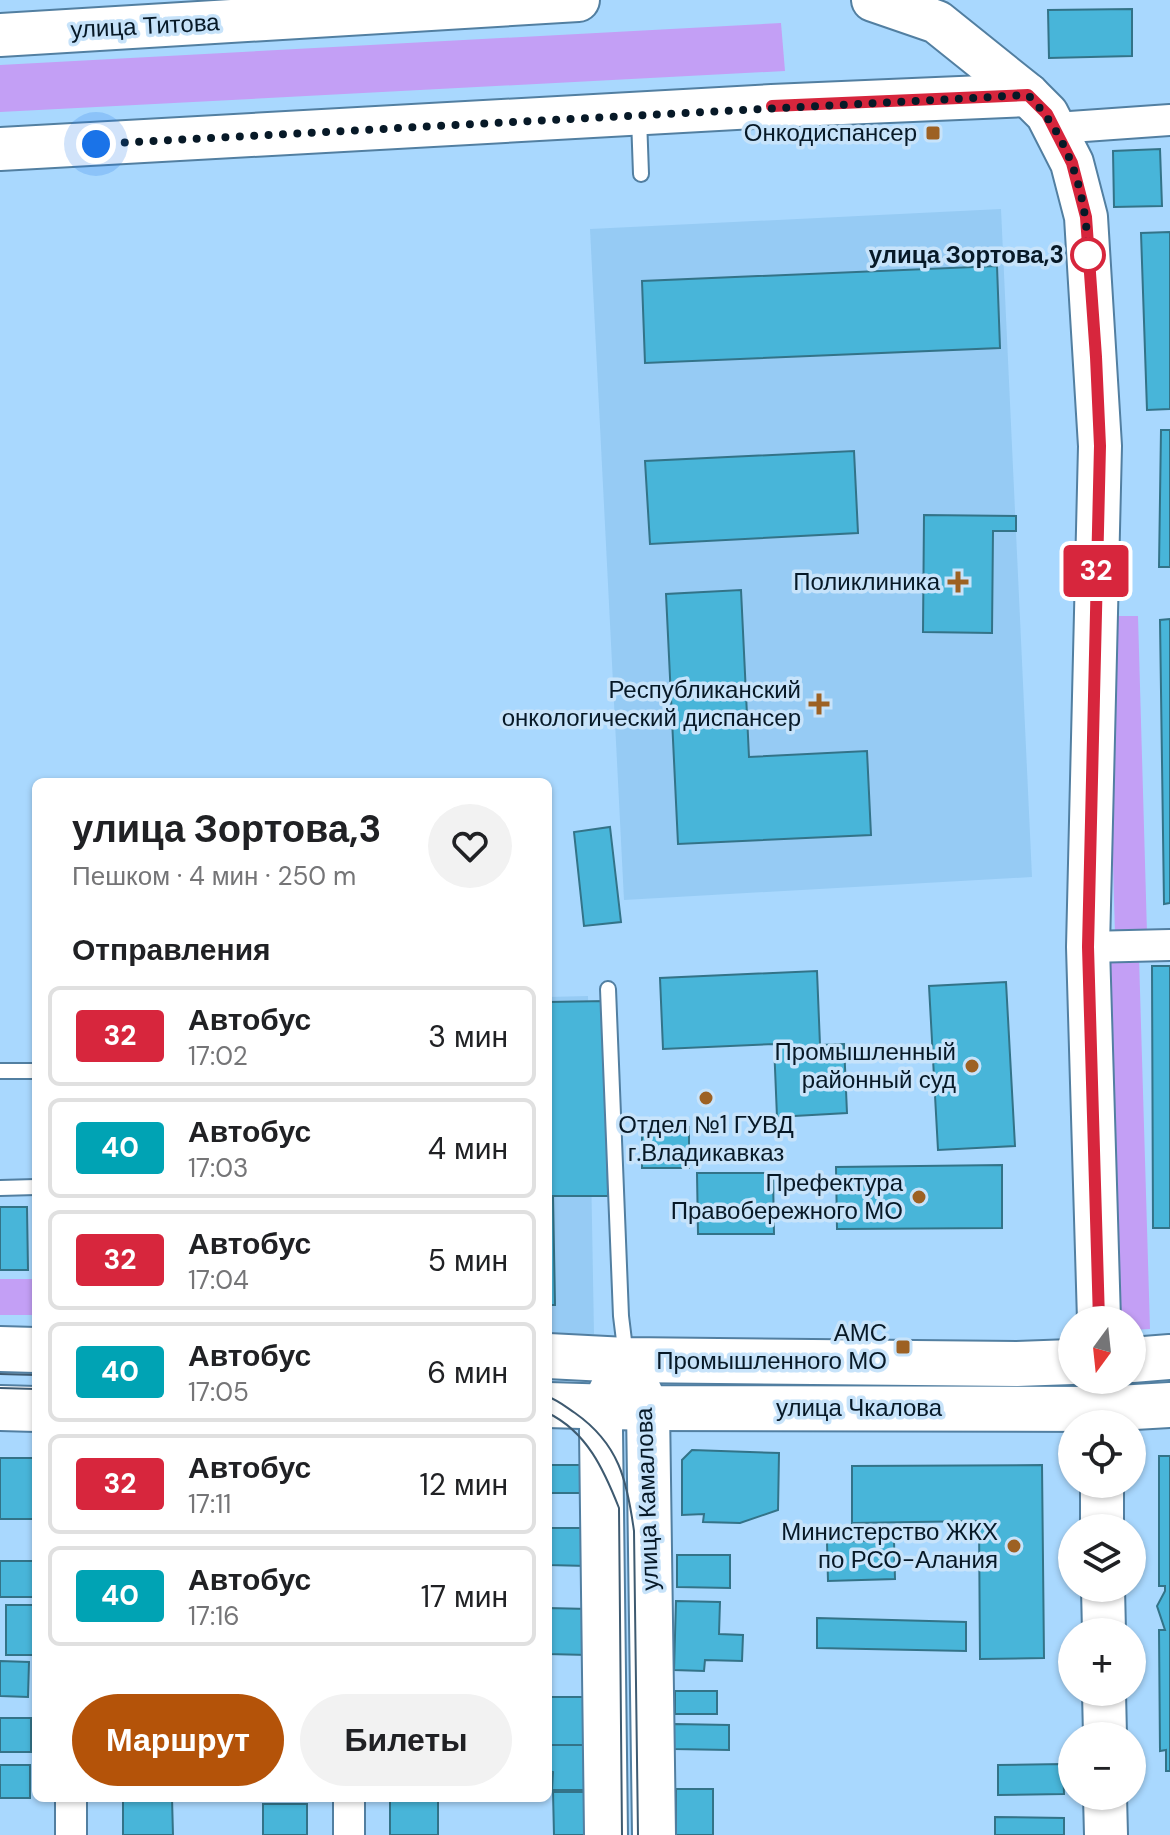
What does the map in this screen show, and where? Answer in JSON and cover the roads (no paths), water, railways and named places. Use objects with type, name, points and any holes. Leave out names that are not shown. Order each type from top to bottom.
[{"type":"main road","points":[[0,1349],[32,1350]]},
{"type":"main road","name":"улица Чкалова","points":[[552,1356],[626,1360],[1058,1363]]},
{"type":"main road","points":[[1146,1359],[1170,1357]]},
{"type":"main road","name":"улица Чкалова","points":[[552,1405],[648,1408],[1170,1405]]},
{"type":"main road","points":[[0,1408],[32,1409]]},
{"type":"street","name":"улица Титова","points":[[0,35],[144,13],[578,0]]},
{"type":"street","points":[[873,0],[937,22],[1047,114],[1072,163],[1086,217],[1100,446],[1088,947],[1099,1306]]},
{"type":"street","points":[[0,149],[639,113],[1028,95]]},
{"type":"street","points":[[1056,128],[1170,120]]},
{"type":"street","points":[[1088,947],[1170,945]]},
{"type":"street","name":"улица Камалова","points":[[606,1835],[601,1466],[603,1406],[626,1360]]},
{"type":"street","name":"улица Камалова","points":[[626,1360],[648,1408],[654,1835]]},
{"type":"street","points":[[71,1802],[71,1835]]},
{"type":"street","points":[[349,1802],[349,1835]]},
{"type":"street","points":[[1105,1810],[1106,1835]]},
{"type":"lane","points":[[639,113],[641,174]]},
{"type":"lane","points":[[608,989],[621,1316],[626,1360]]},
{"type":"lane","points":[[0,1071],[32,1071]]},
{"type":"lane","points":[[0,1188],[32,1187]]},
{"type":"tram line","points":[[0,1374],[32,1375]]},
{"type":"tram line","points":[[0,1388],[32,1389]]},
{"type":"tram line","points":[[552,1399],[575,1413],[602,1437],[618,1464],[628,1495],[634,1531],[638,1835]]},
{"type":"tram line","points":[[552,1415],[584,1441],[600,1466],[619,1508],[622,1835]]},
{"type":"place","name":"Онкодиспансер","points":[[933,133]]},
{"type":"place","name":"улица Зортова,3","points":[[1088,255]]},
{"type":"place","name":"Поликлиника","points":[[958,582]]},
{"type":"place","name":"Республиканский онкологический диспансер","points":[[819,704]]},
{"type":"place","name":"Промышленный районный суд","points":[[972,1066]]},
{"type":"place","name":"Отдел №1 ГУВД г.Владикавказ","points":[[706,1098]]},
{"type":"place","name":"Префектура Правобережного МО","points":[[919,1197]]},
{"type":"place","name":"АМС Промышленного МО","points":[[903,1347]]},
{"type":"place","name":"Министерство ЖКХ по РСО-Алания","points":[[1014,1546]]}]
